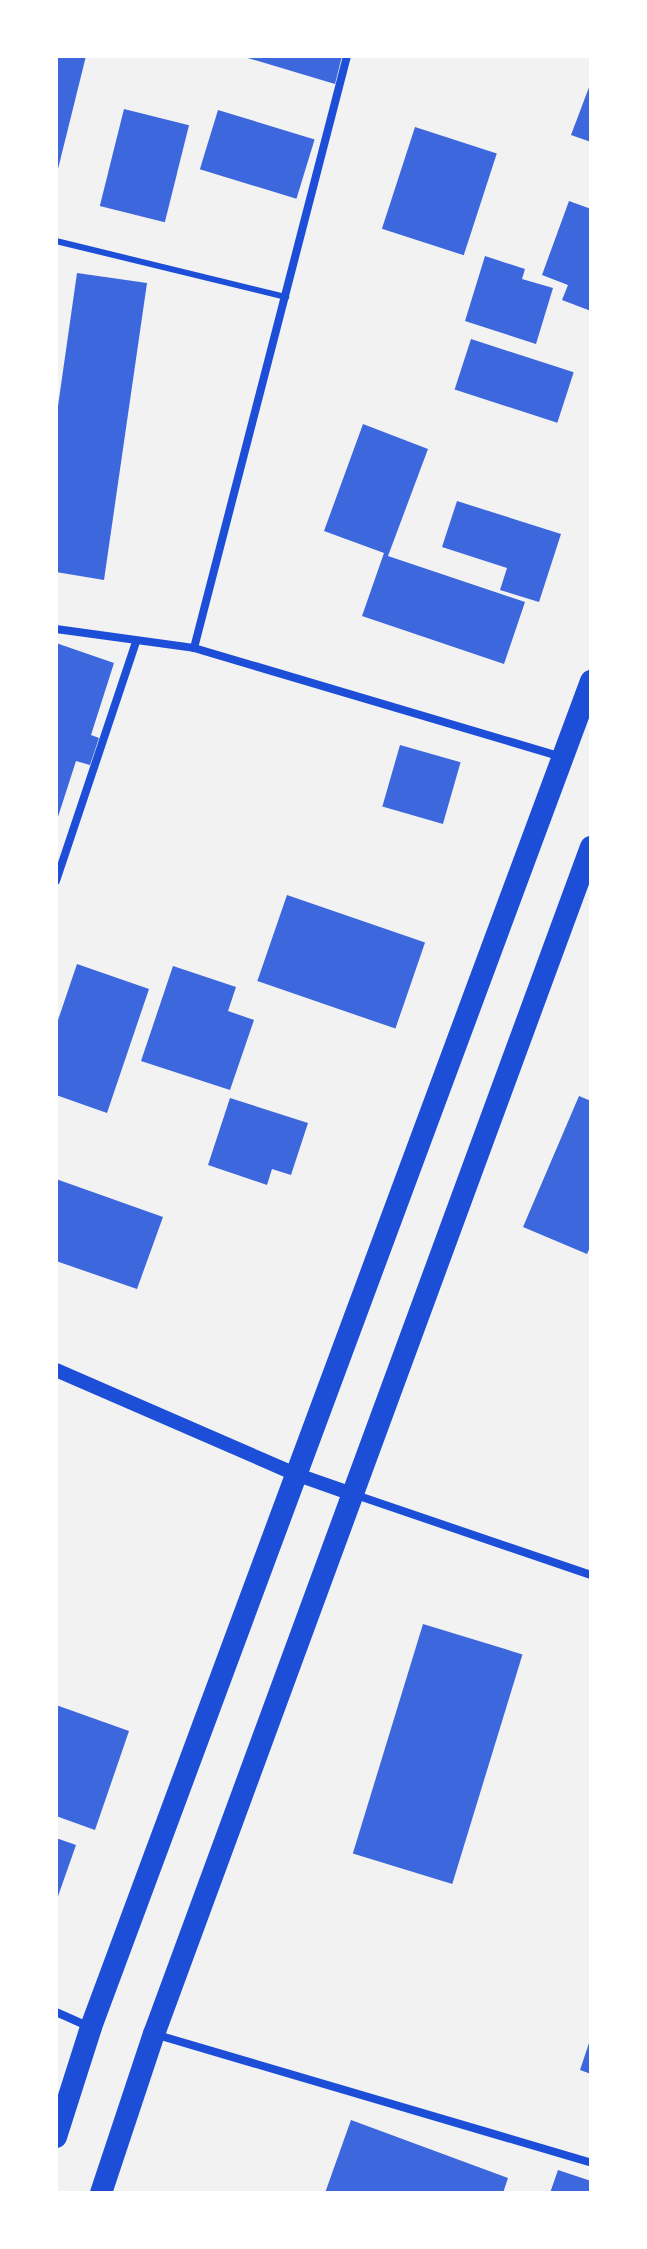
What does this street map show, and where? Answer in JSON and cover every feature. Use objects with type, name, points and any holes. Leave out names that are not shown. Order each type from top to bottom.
[{"type":"highway","points":[[56,2137],[91,2027],[591,681]]},
{"type":"highway","points":[[101,2193],[154,2034],[591,847]]},
{"type":"street","points":[[194,648],[347,56]]},
{"type":"street","points":[[56,629],[194,648],[563,757]]},
{"type":"street","points":[[56,881],[136,642]]},
{"type":"street","points":[[56,1370],[298,1475],[591,1575]]},
{"type":"street","points":[[56,2012],[91,2027]]},
{"type":"street","points":[[154,2034],[591,2163]]},
{"type":"lane","points":[[56,241],[286,297]]},
{"type":"building","points":[[56,56],[86,56],[57,173],[56,172]]},
{"type":"building","points":[[241,56],[342,56],[335,84]]},
{"type":"building","points":[[591,82],[591,142],[571,135]]},
{"type":"building","points":[[124,109],[189,125],[165,222],[100,206]]},
{"type":"building","points":[[218,110],[315,140],[296,199],[200,169]]},
{"type":"building","points":[[415,127],[497,154],[464,255],[382,229]]},
{"type":"building","points":[[569,201],[591,209],[591,311],[562,300],[568,285],[542,275]]},
{"type":"building","points":[[485,256],[525,269],[522,279],[553,288],[536,344],[465,321]]},
{"type":"building","points":[[77,273],[147,283],[104,580],[56,572],[56,420]]},
{"type":"building","points":[[471,339],[574,372],[557,423],[455,389]]},
{"type":"building","points":[[363,424],[428,449],[388,556],[525,602],[504,664],[362,616],[384,553],[324,531]]},
{"type":"building","points":[[457,501],[561,534],[539,602],[500,590],[507,568],[442,547]]},
{"type":"building","points":[[56,643],[114,663],[91,735],[99,738],[90,765],[76,761],[57,820]]},
{"type":"building","points":[[400,745],[461,762],[443,824],[382,807]]},
{"type":"building","points":[[287,895],[425,943],[395,1029],[257,981]]},
{"type":"building","points":[[77,964],[149,989],[107,1113],[56,1095],[56,1026]]},
{"type":"building","points":[[173,966],[236,987],[228,1011],[254,1020],[230,1090],[141,1061]]},
{"type":"building","points":[[579,1096],[591,1101],[591,1245],[587,1254],[523,1227]]},
{"type":"building","points":[[230,1098],[308,1123],[291,1175],[272,1169],[267,1185],[208,1165]]},
{"type":"building","points":[[56,1179],[163,1217],[137,1289],[56,1261]]},
{"type":"building","points":[[423,1624],[522,1654],[452,1884],[353,1854]]},
{"type":"building","points":[[56,1705],[129,1731],[95,1830],[56,1816]]},
{"type":"building","points":[[56,1838],[76,1845],[56,1902]]},
{"type":"building","points":[[591,2040],[591,2074],[580,2070]]},
{"type":"building","points":[[351,2120],[508,2178],[503,2193],[325,2193]]},
{"type":"building","points":[[558,2170],[591,2181],[591,2193],[550,2193]]}]
